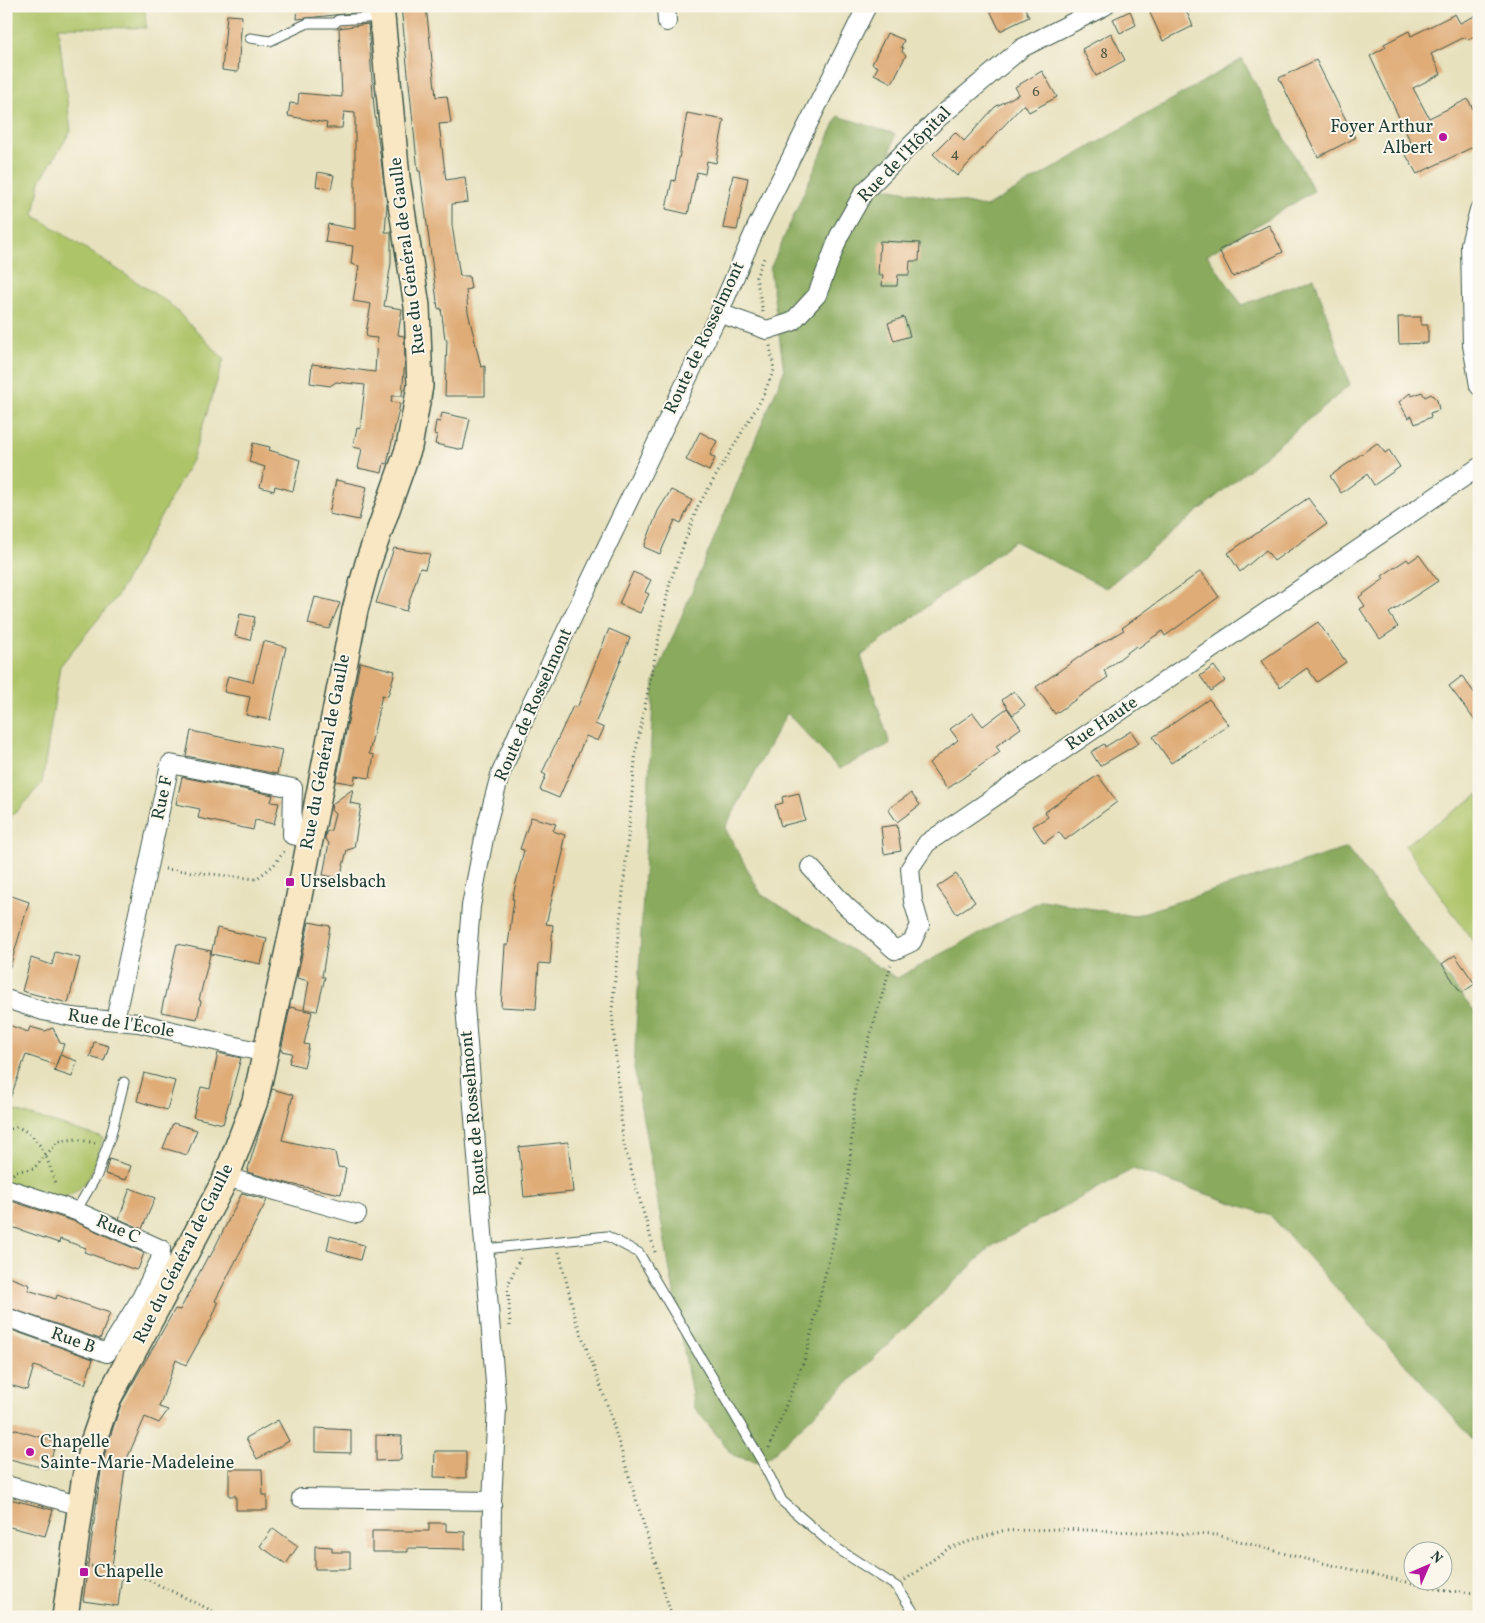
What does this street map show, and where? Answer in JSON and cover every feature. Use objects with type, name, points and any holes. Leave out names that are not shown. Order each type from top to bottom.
[{"type":"main road","name":"Rue du Général de Gaulle","points":[[65,1617],[81,1506],[93,1442],[108,1399],[150,1303],[226,1176],[255,1101],[265,1053],[301,837],[368,563],[409,447],[420,386],[417,306],[398,178],[381,11]]},
{"type":"street","name":"Route de Rosselmont","points":[[491,1616],[492,1501],[497,1408],[464,993],[471,906],[486,828],[500,775],[529,708],[719,313],[756,228],[867,6]]},
{"type":"street","name":"Rue de l'Hôpital","points":[[767,330],[792,322],[818,295],[839,236],[864,192],[936,120],[1022,48],[1105,6]]},
{"type":"street","points":[[1479,210],[1470,244],[1472,345],[1479,386]]},
{"type":"street","points":[[719,313],[767,330]]},
{"type":"street","name":"Rue Haute","points":[[896,950],[912,942],[920,925],[913,901],[910,868],[927,843],[1479,466]]},
{"type":"street","name":"Rue F","points":[[115,1020],[170,764],[294,788],[301,837]]},
{"type":"street","points":[[810,867],[846,906],[896,950]]},
{"type":"street","name":"Rue de l'École","points":[[6,999],[43,1012],[72,1017],[115,1020],[265,1053]]},
{"type":"street","points":[[226,1176],[357,1214]]},
{"type":"street","name":"Rue C","points":[[11,1182],[161,1249],[150,1303]]},
{"type":"street","name":"Rue B","points":[[6,1317],[107,1353],[150,1303]]},
{"type":"street","points":[[6,1485],[81,1506]]},
{"type":"street","points":[[301,1498],[492,1501]]},
{"type":"lane","points":[[250,38],[270,41],[308,24],[335,23],[338,20],[381,11]]},
{"type":"lane","points":[[76,1211],[97,1175],[107,1147],[124,1082]]},
{"type":"lane","points":[[485,1249],[607,1236],[639,1253],[763,1463],[782,1501],[835,1547],[897,1587],[917,1617]]},
{"type":"path","points":[[657,1261],[623,1142],[612,1011],[636,750],[670,582],[698,506],[761,400],[774,370],[756,277],[767,250]]},
{"type":"path","points":[[149,865],[256,879],[301,837]]},
{"type":"path","points":[[763,1463],[806,1355],[849,1175],[855,1086],[896,950]]},
{"type":"path","points":[[6,1130],[17,1127],[30,1134],[46,1154],[57,1190]]},
{"type":"path","points":[[11,1182],[17,1171],[33,1169],[54,1145],[67,1139],[89,1141],[107,1147]]},
{"type":"path","points":[[6,1170],[11,1182]]},
{"type":"path","points":[[556,1240],[576,1320],[606,1401],[672,1617]]},
{"type":"path","points":[[897,1587],[914,1572],[949,1548],[1002,1531],[1059,1529],[1217,1535],[1301,1558],[1446,1592],[1479,1593]]},
{"type":"path","points":[[74,1564],[132,1572],[225,1617]]},
{"type":"path","points":[[440,1617],[491,1616]]},
{"type":"green space","points":[[6,6],[145,6],[146,28],[58,27],[71,131],[40,181],[34,215],[169,303],[224,359],[192,460],[117,596],[60,666],[42,783],[16,812],[6,819]]},
{"type":"green space","points":[[1242,59],[1314,191],[1207,255],[1242,305],[1314,277],[1350,385],[1106,588],[1014,541],[861,656],[890,744],[839,769],[787,713],[725,828],[761,894],[897,978],[1042,900],[1133,916],[1347,848],[1479,1018],[1479,1446],[1271,1216],[1133,1169],[992,1246],[763,1463],[734,1456],[694,1407],[634,1068],[654,682],[784,371],[770,269],[838,116],[895,134],[882,187],[986,207]]},
{"type":"green space","points":[[1479,794],[1479,950],[1405,845]]},
{"type":"green space","points":[[6,1108],[103,1138],[94,1168],[85,1183],[70,1195],[58,1200],[6,1183]]},
{"type":"building","points":[[298,6],[362,6],[362,12],[297,19]]},
{"type":"building","points":[[401,6],[426,6],[436,97],[447,96],[451,123],[439,124],[446,180],[465,177],[468,202],[452,204],[452,225],[460,276],[469,276],[471,289],[466,290],[468,312],[481,367],[485,366],[485,396],[445,396],[447,339],[445,339],[441,308],[438,309],[420,171],[418,171]]},
{"type":"building","points":[[988,6],[1024,6],[1029,17],[1000,31]]},
{"type":"building","points":[[1165,6],[1184,6],[1193,26],[1163,41],[1150,13]]},
{"type":"building","points":[[1130,11],[1136,25],[1120,33],[1113,19]]},
{"type":"building","points":[[1455,14],[1460,23],[1479,14],[1479,34],[1467,40],[1465,37],[1431,54],[1441,74],[1413,88],[1429,118],[1468,99],[1479,122],[1479,144],[1417,174],[1403,150],[1412,145],[1370,56],[1386,47],[1384,44],[1409,31],[1411,36]]},
{"type":"building","points":[[227,15],[242,16],[238,72],[222,70]]},
{"type":"building","points":[[368,24],[374,108],[387,205],[385,232],[391,232],[391,263],[384,306],[402,309],[398,335],[404,336],[405,359],[402,396],[392,396],[391,402],[400,404],[387,464],[384,463],[382,473],[358,468],[362,449],[353,447],[357,428],[360,429],[365,385],[336,382],[330,386],[310,383],[312,364],[375,372],[377,338],[367,337],[366,333],[371,304],[353,301],[359,266],[351,264],[353,246],[325,242],[328,224],[355,229],[355,113],[344,112],[342,128],[326,128],[327,123],[288,116],[290,103],[298,104],[299,93],[342,97],[339,28]]},
{"type":"building","points":[[887,33],[904,40],[901,47],[903,48],[902,52],[906,55],[892,83],[874,74],[878,67],[872,64]]},
{"type":"building","points":[[1111,33],[1125,60],[1096,76],[1082,49]]},
{"type":"building","points":[[1316,60],[1355,138],[1318,157],[1279,78]]},
{"type":"building","points":[[1042,71],[1057,97],[1029,112],[1024,104],[957,176],[933,154],[955,132],[964,141],[995,107],[1019,94],[1015,87]]},
{"type":"building","points":[[687,113],[724,120],[716,163],[707,161],[705,174],[697,172],[688,214],[666,209],[672,180],[675,181]]},
{"type":"building","points":[[318,172],[334,175],[331,189],[316,186]]},
{"type":"building","points":[[733,175],[748,178],[737,230],[723,228]]},
{"type":"building","points":[[1269,225],[1283,252],[1233,277],[1219,250]]},
{"type":"building","points":[[880,241],[920,243],[919,261],[910,261],[909,275],[898,275],[897,286],[882,286],[883,275],[878,275]]},
{"type":"building","points":[[904,317],[910,336],[894,341],[888,323]]},
{"type":"building","points":[[1398,317],[1421,317],[1421,325],[1428,325],[1428,343],[1399,344]]},
{"type":"building","points":[[1422,392],[1425,397],[1431,394],[1437,400],[1439,410],[1430,413],[1431,417],[1415,424],[1412,416],[1408,418],[1399,402],[1410,393],[1412,396]]},
{"type":"building","points":[[442,413],[470,419],[463,450],[435,444],[437,435],[434,434],[436,421],[440,422]]},
{"type":"building","points":[[700,432],[717,441],[710,455],[715,458],[709,471],[686,460]]},
{"type":"building","points":[[253,443],[270,447],[269,450],[300,460],[293,491],[275,486],[274,491],[260,487],[265,467],[249,462]]},
{"type":"building","points":[[1377,443],[1385,453],[1389,450],[1400,467],[1374,485],[1367,474],[1341,493],[1330,476]]},
{"type":"building","points":[[336,480],[367,487],[359,520],[329,514]]},
{"type":"building","points":[[671,490],[692,500],[681,523],[675,520],[660,554],[644,547],[658,511]]},
{"type":"building","points":[[1308,498],[1327,524],[1274,561],[1266,550],[1240,572],[1228,553]]},
{"type":"building","points":[[394,548],[430,554],[425,569],[420,568],[406,611],[376,603]]},
{"type":"building","points":[[1419,555],[1438,581],[1389,613],[1398,627],[1380,639],[1360,609],[1365,606],[1359,597],[1384,579],[1382,576],[1407,559],[1409,562]]},
{"type":"building","points":[[1201,571],[1219,597],[1165,636],[1162,631],[1138,648],[1136,646],[1104,671],[1108,677],[1055,714],[1036,687],[1088,651],[1124,630],[1122,628]]},
{"type":"building","points":[[633,572],[651,580],[645,592],[649,594],[640,613],[619,604]]},
{"type":"building","points":[[315,597],[340,603],[329,629],[308,624]]},
{"type":"building","points":[[240,614],[255,617],[250,640],[235,636]]},
{"type":"building","points":[[1318,622],[1346,662],[1317,682],[1307,668],[1280,687],[1261,661]]},
{"type":"building","points":[[609,629],[630,638],[595,724],[604,728],[598,741],[586,736],[559,798],[540,790],[546,775],[542,773],[573,706],[577,708]]},
{"type":"building","points":[[263,641],[286,647],[270,720],[246,715],[250,697],[224,692],[228,676],[253,682]]},
{"type":"building","points":[[360,662],[395,671],[388,696],[382,695],[369,754],[374,755],[370,778],[355,776],[354,784],[336,781]]},
{"type":"building","points":[[1214,666],[1225,681],[1211,691],[1200,676]]},
{"type":"building","points":[[1462,676],[1479,699],[1479,726],[1449,686]]},
{"type":"building","points":[[1014,691],[1025,705],[1013,715],[1002,700]]},
{"type":"building","points":[[1209,699],[1229,725],[1171,763],[1153,737]]},
{"type":"building","points":[[1007,708],[1021,728],[996,746],[1000,752],[947,789],[929,763],[958,740],[950,729],[973,713],[983,726]]},
{"type":"building","points":[[191,731],[282,750],[277,774],[186,756]]},
{"type":"building","points":[[1131,731],[1139,743],[1100,766],[1091,752],[1104,744],[1105,747]]},
{"type":"building","points":[[1098,775],[1117,802],[1065,840],[1059,832],[1044,843],[1033,826],[1048,817],[1045,812]]},
{"type":"building","points":[[182,777],[273,795],[271,802],[279,803],[274,824],[255,820],[253,830],[198,818],[200,809],[176,804]]},
{"type":"building","points":[[353,789],[350,803],[361,805],[354,848],[347,850],[340,878],[323,875],[329,843],[325,839],[326,832],[331,830],[335,814],[331,810],[332,804]]},
{"type":"building","points":[[799,793],[805,820],[781,826],[775,805],[783,803],[782,797]]},
{"type":"building","points":[[911,793],[920,805],[897,822],[888,809]]},
{"type":"building","points":[[531,817],[556,824],[553,831],[565,835],[562,848],[564,848],[546,924],[553,925],[550,964],[539,963],[536,1009],[501,1007],[505,945],[508,945],[514,899],[512,899],[524,850],[520,849]]},
{"type":"building","points":[[897,825],[901,851],[884,854],[881,827]]},
{"type":"building","points":[[956,874],[975,902],[957,914],[937,887]]},
{"type":"building","points":[[9,895],[29,902],[10,967],[6,967],[6,903]]},
{"type":"building","points":[[309,922],[330,926],[322,977],[325,977],[317,1011],[304,1009],[309,981],[297,978]]},
{"type":"building","points":[[217,928],[267,939],[261,964],[211,954]]},
{"type":"building","points":[[177,944],[211,951],[199,1000],[201,1001],[197,1019],[161,1012]]},
{"type":"building","points":[[55,952],[80,958],[68,1003],[22,991],[31,958],[52,965]]},
{"type":"building","points":[[1455,955],[1475,984],[1461,993],[1442,964]]},
{"type":"building","points":[[290,1007],[312,1012],[304,1044],[309,1045],[304,1067],[289,1063],[292,1053],[281,1051]]},
{"type":"building","points":[[6,1024],[28,1032],[30,1027],[45,1031],[53,1028],[60,1043],[64,1044],[56,1065],[26,1055],[8,1104],[6,1103]]},
{"type":"building","points":[[94,1042],[109,1046],[104,1061],[90,1057]]},
{"type":"building","points":[[218,1053],[241,1058],[223,1124],[193,1117],[201,1087],[210,1089]]},
{"type":"building","points":[[60,1055],[77,1061],[72,1077],[54,1071]]},
{"type":"building","points":[[144,1073],[175,1081],[167,1110],[137,1101]]},
{"type":"building","points":[[272,1089],[293,1095],[282,1140],[335,1152],[338,1167],[346,1168],[341,1194],[290,1184],[247,1172]]},
{"type":"building","points":[[173,1123],[197,1130],[187,1155],[163,1148]]},
{"type":"building","points":[[568,1142],[573,1192],[524,1197],[519,1147]]},
{"type":"building","points":[[109,1159],[131,1166],[126,1180],[105,1174]]},
{"type":"building","points":[[130,1188],[155,1198],[142,1229],[119,1219]]},
{"type":"building","points":[[242,1193],[267,1200],[215,1301],[218,1303],[212,1318],[186,1365],[176,1360],[159,1407],[168,1410],[159,1423],[145,1417],[126,1461],[111,1575],[122,1575],[118,1606],[83,1601],[101,1471],[121,1404],[175,1309],[180,1310],[208,1256],[210,1257]]},
{"type":"building","points":[[11,1201],[76,1222],[144,1253],[139,1267],[136,1270],[84,1252],[86,1248],[60,1239],[59,1243],[12,1227],[13,1223],[6,1220]]},
{"type":"building","points":[[330,1236],[364,1245],[360,1260],[327,1250]]},
{"type":"building","points":[[6,1276],[30,1285],[28,1290],[56,1299],[57,1295],[110,1313],[100,1339],[6,1307]]},
{"type":"building","points":[[6,1328],[93,1359],[85,1384],[34,1366],[27,1390],[6,1384],[6,1351],[9,1342],[6,1340]]},
{"type":"building","points":[[278,1420],[289,1441],[257,1459],[246,1438]]},
{"type":"building","name":"Chapelle Sainte-Marie-Madeleine","points":[[6,1427],[56,1442],[48,1469],[6,1458]]},
{"type":"building","points":[[315,1428],[351,1430],[351,1453],[315,1452]]},
{"type":"building","points":[[376,1435],[402,1436],[401,1460],[376,1461]]},
{"type":"building","points":[[435,1451],[466,1451],[466,1478],[434,1477]]},
{"type":"building","points":[[229,1469],[262,1469],[263,1495],[267,1495],[267,1510],[236,1510],[236,1496],[229,1496]]},
{"type":"building","points":[[6,1498],[53,1510],[45,1536],[6,1526]]},
{"type":"building","points":[[429,1523],[446,1523],[446,1531],[465,1532],[465,1549],[408,1548],[408,1552],[372,1552],[372,1531],[429,1531]]},
{"type":"building","points":[[273,1528],[298,1546],[286,1564],[260,1546]]},
{"type":"building","points":[[315,1546],[332,1547],[332,1552],[350,1552],[350,1569],[315,1569]]},
{"type":"place","name":"Foyer Arthur Albert","points":[[1443,137]]},
{"type":"place","name":"Urselsbach","points":[[290,882]]},
{"type":"place","name":"Chapelle Sainte-Marie-Madeleine","points":[[30,1452]]},
{"type":"place","name":"Chapelle","points":[[84,1572]]}]
